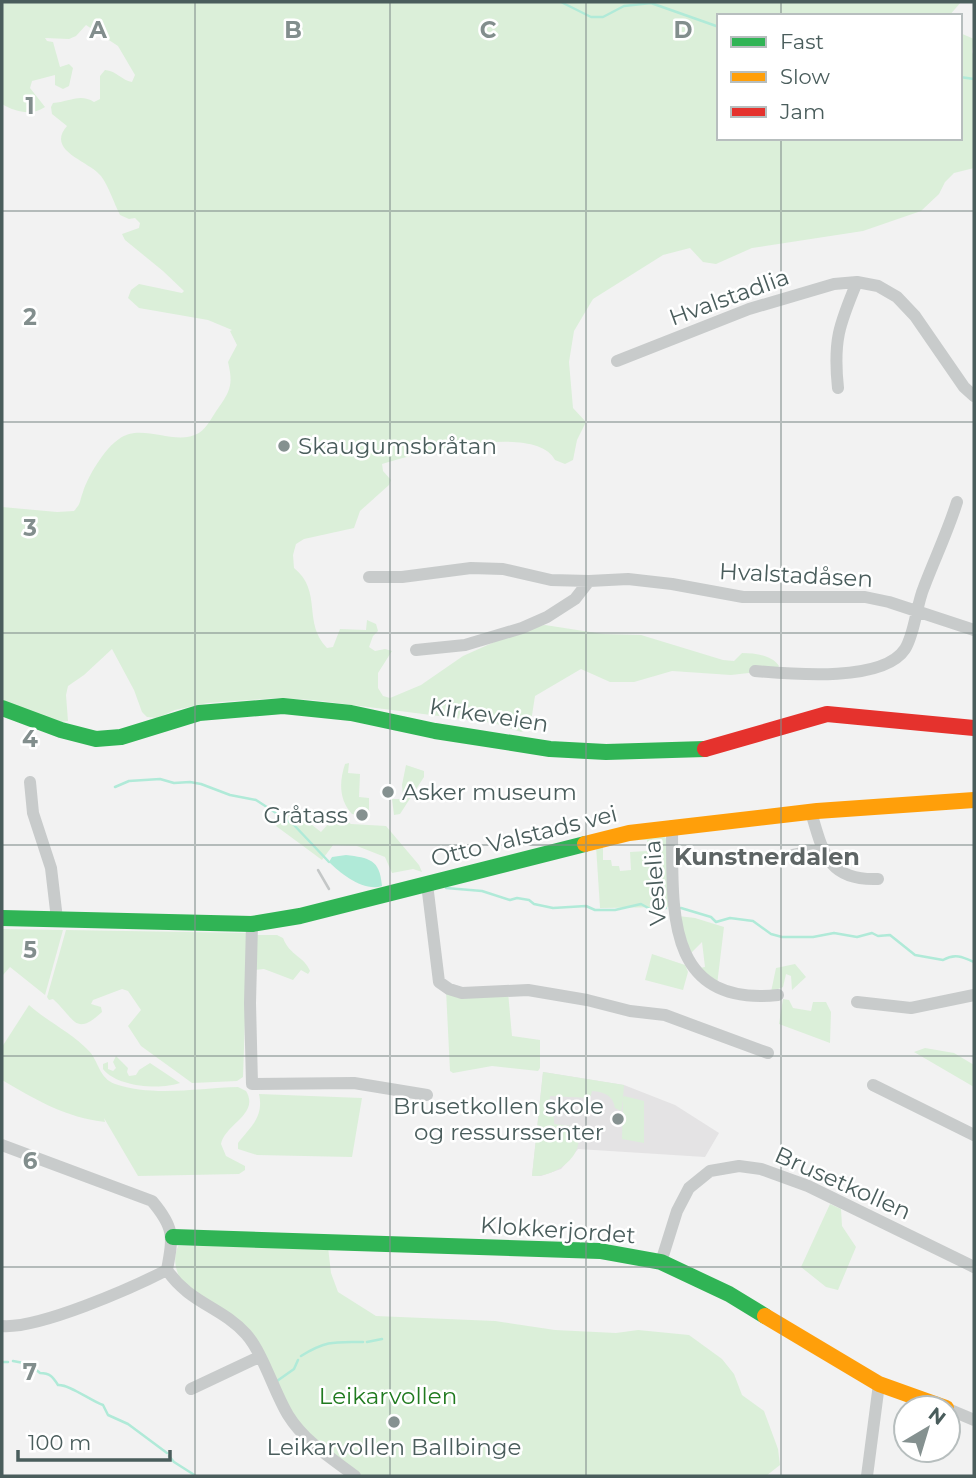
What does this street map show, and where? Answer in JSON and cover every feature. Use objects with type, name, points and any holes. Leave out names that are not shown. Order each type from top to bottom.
[{"type":"street","name":"Hvalstadlia","points":[[617,361],[748,309],[834,284],[857,282],[878,286],[897,297],[915,316],[964,387],[974,396]]},
{"type":"street","points":[[838,388],[836,339],[840,322],[857,282]]},
{"type":"street","points":[[755,671],[800,675],[881,666],[903,652],[911,632],[915,610],[957,502]]},
{"type":"street","name":"Hvalstadåsen","points":[[369,577],[427,575],[471,568],[503,569],[551,580],[589,582],[628,579],[743,597],[865,597],[974,630]]},
{"type":"street","points":[[416,650],[465,645],[522,628],[547,617],[575,599],[589,582]]},
{"type":"street","name":"Kirkeveien","points":[[2,708],[61,730],[96,739],[121,737],[199,713],[283,706],[351,713],[435,731],[550,749],[606,752],[704,749],[827,714],[928,726],[974,728]]},
{"type":"street","points":[[30,782],[33,813],[51,868],[57,919]]},
{"type":"street","name":"Otto Valstads vei","points":[[2,918],[252,923],[285,919],[629,832],[811,812],[974,800]]},
{"type":"street","points":[[811,812],[822,849],[830,862],[843,874],[858,880],[878,879]]},
{"type":"street","name":"Veslelia","points":[[671,826],[673,903],[684,950],[694,968],[709,983],[727,992],[756,997],[778,995]]},
{"type":"street","points":[[793,855],[822,849]]},
{"type":"street","points":[[427,884],[439,982],[449,989],[462,993],[527,990],[631,1011],[665,1014],[768,1052]]},
{"type":"street","points":[[252,923],[252,1084],[354,1083],[427,1095]]},
{"type":"street","points":[[857,1002],[911,1008],[974,995]]},
{"type":"street","points":[[873,1085],[974,1135]]},
{"type":"street","points":[[2,1144],[152,1201],[162,1212],[173,1237],[167,1270],[177,1284],[190,1296],[229,1318],[247,1335],[288,1416],[305,1437],[355,1476]]},
{"type":"street","name":"Brusetkollen","points":[[661,1262],[677,1211],[689,1188],[710,1171],[739,1166],[761,1170],[808,1186],[974,1267]]},
{"type":"street","name":"Klokkerjordet","points":[[173,1237],[564,1249],[596,1251],[661,1262],[729,1294],[879,1384],[907,1394]]},
{"type":"street","points":[[2,1326],[51,1317],[135,1286],[167,1270]]},
{"type":"street","points":[[191,1388],[259,1357]]},
{"type":"street","points":[[867,1476],[879,1384]]},
{"type":"shaded area","points":[[346,855],[367,859],[376,865],[382,886],[360,884],[329,862],[332,857]]},
{"type":"shaded area","name":"Brusetkollen skole og ressurssenter","points":[[543,1072],[624,1085],[675,1105],[719,1133],[705,1157],[578,1149],[561,1169],[541,1176],[532,1176]]},
{"type":"green space","points":[[2,2],[961,2],[951,14],[717,14],[717,140],[962,140],[962,34],[974,39],[974,168],[954,173],[939,194],[921,211],[863,231],[752,248],[716,264],[703,262],[690,248],[663,255],[593,299],[574,331],[569,362],[573,408],[586,422],[577,440],[573,460],[565,464],[555,460],[543,449],[525,443],[501,442],[446,448],[382,464],[383,471],[391,480],[389,485],[360,511],[354,528],[304,539],[296,544],[294,568],[308,587],[315,628],[320,638],[327,648],[333,647],[340,629],[366,630],[367,620],[376,624],[378,631],[369,647],[375,651],[392,651],[378,673],[378,688],[383,696],[390,698],[421,685],[463,656],[528,627],[545,625],[603,634],[641,635],[723,660],[734,661],[742,653],[757,654],[767,657],[779,666],[776,670],[731,675],[672,671],[634,682],[610,682],[581,669],[535,696],[530,728],[521,732],[494,723],[313,700],[277,698],[207,703],[175,710],[157,718],[147,717],[142,712],[134,690],[112,649],[68,686],[68,721],[61,722],[2,701],[2,507],[74,511],[98,463],[119,439],[138,433],[190,437],[199,433],[210,421],[228,391],[231,381],[228,362],[237,345],[230,331],[232,330],[208,320],[139,308],[128,298],[131,290],[139,284],[182,293],[184,291],[125,240],[122,234],[139,228],[140,223],[135,218],[129,219],[120,215],[101,176],[72,155],[61,142],[67,126],[52,114],[53,103],[79,98],[94,102],[100,99],[100,76],[105,70],[132,82],[135,75],[118,46],[86,25],[76,36],[69,39],[45,38],[53,42],[60,67],[69,64],[73,68],[69,86],[63,89],[55,85],[55,75],[32,81],[30,88],[45,107],[40,110],[23,112],[2,104]]},
{"type":"green space","points":[[349,763],[348,773],[360,774],[359,797],[369,798],[369,817],[352,814],[345,803],[341,790],[342,777],[345,764]]},
{"type":"green space","points":[[406,765],[424,771],[424,777],[400,814],[394,815],[392,799],[403,799],[402,785]]},
{"type":"green space","points":[[293,810],[321,832],[337,814],[351,824],[386,826],[422,872],[413,869],[392,873],[385,857],[357,846],[333,845],[322,860],[276,826]]},
{"type":"green space","points":[[664,836],[667,840],[670,907],[600,908],[596,846],[603,844],[603,860],[611,860],[612,866],[619,866],[620,871],[631,870],[630,852],[647,851],[647,840],[636,840]]},
{"type":"green space","points":[[678,916],[724,927],[717,985],[700,968],[705,967],[702,942],[691,953]]},
{"type":"green space","points":[[2,929],[63,930],[45,995],[10,967],[2,974]]},
{"type":"green space","points":[[66,930],[248,933],[243,1077],[237,1081],[192,1083],[141,1046],[128,1026],[141,1010],[128,991],[122,989],[93,1000],[91,1004],[101,1007],[102,1012],[80,1024],[53,999],[49,1000],[47,997]]},
{"type":"green space","points":[[257,935],[277,935],[283,938],[289,949],[307,966],[310,971],[308,974],[301,970],[293,980],[264,969],[254,970]]},
{"type":"green space","points":[[652,954],[685,965],[688,972],[683,990],[645,980]]},
{"type":"green space","points":[[795,964],[806,977],[792,990],[791,976],[786,974],[783,987],[771,992],[776,968]]},
{"type":"green space","points":[[446,990],[508,992],[512,1036],[540,1040],[538,1071],[492,1066],[453,1073],[450,1071]]},
{"type":"green space","points":[[783,999],[789,1000],[793,1008],[811,1011],[813,1002],[826,1002],[831,1012],[830,1043],[779,1024]]},
{"type":"green space","points":[[29,1005],[82,1045],[92,1055],[106,1078],[115,1084],[144,1090],[238,1087],[246,1091],[249,1106],[221,1144],[226,1156],[245,1166],[245,1170],[239,1174],[138,1176],[104,1118],[105,1122],[64,1112],[2,1080],[2,1047]]},
{"type":"green space","points":[[925,1048],[954,1053],[974,1065],[974,1087],[914,1052]]},
{"type":"green space","points":[[116,1056],[128,1068],[129,1076],[136,1075],[150,1063],[180,1083],[151,1086],[118,1080],[103,1069],[103,1064],[108,1062],[108,1069],[113,1071],[116,1068],[113,1062]]},
{"type":"green space","points":[[543,1072],[624,1085],[623,1098],[624,1096],[644,1101],[644,1143],[622,1139],[623,1100],[621,1111],[615,1108],[610,1097],[600,1092],[592,1091],[590,1098],[550,1096],[549,1110],[554,1111],[554,1124],[578,1127],[578,1145],[572,1158],[560,1168],[532,1176]]},
{"type":"green space","points":[[259,1094],[362,1098],[352,1157],[257,1155],[238,1149],[238,1143],[258,1115]]},
{"type":"green space","points":[[830,1204],[841,1209],[842,1226],[856,1247],[838,1290],[826,1287],[801,1267]]},
{"type":"green space","name":"Leikarvollen","points":[[178,1246],[328,1247],[331,1273],[338,1292],[376,1316],[495,1321],[555,1330],[616,1333],[638,1330],[689,1335],[722,1359],[734,1374],[742,1395],[764,1411],[778,1449],[780,1465],[766,1476],[362,1476],[319,1444],[301,1426],[288,1407],[253,1335],[181,1281],[175,1264]]},
{"type":"waterway","points":[[561,2],[591,17],[603,17],[624,6],[651,3],[717,26]]},
{"type":"waterway","points":[[962,77],[974,79]]},
{"type":"waterway","points":[[115,787],[129,781],[160,779],[174,783],[201,784],[230,795],[256,800],[293,824],[329,862]]},
{"type":"waterway","points":[[446,888],[482,891],[510,900],[529,900],[534,904],[553,908],[586,906],[595,910],[615,910],[641,904],[650,909],[666,908]]},
{"type":"waterway","points":[[681,908],[711,917],[716,922],[730,918],[753,921],[771,934],[782,937],[813,937],[834,933],[857,937],[872,933],[878,936],[890,935],[915,955],[943,960],[959,956],[974,962]]},
{"type":"waterway","points":[[367,1342],[382,1339]]},
{"type":"waterway","points":[[301,1356],[331,1343],[363,1342]]},
{"type":"waterway","points":[[277,1381],[294,1369],[298,1360]]},
{"type":"waterway","points":[[13,1361],[29,1364],[40,1373],[51,1376],[58,1385],[68,1387],[103,1405],[108,1415],[128,1424],[167,1453]]},
{"type":"waterway","points":[[2,1362],[8,1362]]},
{"type":"waterway","points":[[169,1456],[196,1476]]},
{"type":"railway","points":[[318,870],[329,889]]},
{"type":"traffic: fast","points":[[2,708],[61,730],[96,739],[121,737],[199,713],[283,706],[351,713],[435,731],[550,749],[606,752],[705,749]]},
{"type":"traffic: fast","points":[[2,918],[252,924],[300,916],[585,844]]},
{"type":"traffic: fast","points":[[173,1237],[600,1251],[661,1262],[729,1294],[765,1316]]},
{"type":"traffic: slow","points":[[585,844],[629,833],[817,811],[974,800]]},
{"type":"traffic: slow","points":[[765,1316],[879,1384],[907,1394]]},
{"type":"traffic: jam","points":[[705,749],[827,714],[974,728]]},
{"type":"place","name":"Skaugumsbråtan","points":[[284,446]]},
{"type":"place","name":"Asker museum","points":[[388,792]]},
{"type":"place","name":"Gråtass","points":[[362,815]]},
{"type":"place","name":"Brusetkollen skole og ressurssenter","points":[[618,1119]]},
{"type":"place","name":"Leikarvollen Ballbinge","points":[[394,1422]]},
{"type":"district","name":"Kunstnerdalen","points":[[767,857]]}]
